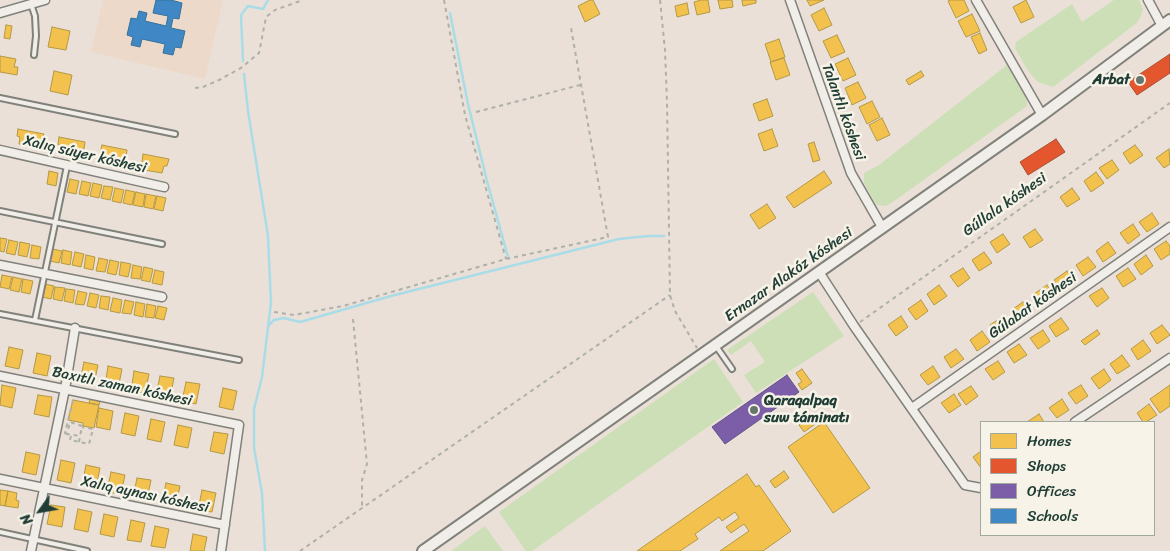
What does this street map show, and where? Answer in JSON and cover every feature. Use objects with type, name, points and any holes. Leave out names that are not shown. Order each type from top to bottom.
[{"type":"main road","name":"Ernazar Alakóz kóshesi","points":[[423,551],[1042,115],[1166,23]]},
{"type":"street","points":[[0,13],[45,0]]},
{"type":"street","name":"Talantlı kóshesi","points":[[790,0],[851,173],[882,227]]},
{"type":"street","points":[[976,0],[1042,115]]},
{"type":"street","points":[[1148,0],[1166,23]]},
{"type":"street","name":"Xalıq súyer kóshesi","points":[[0,150],[164,187]]},
{"type":"street","name":"Gúlabat kóshesi","points":[[912,408],[1170,227]]},
{"type":"street","points":[[0,264],[162,297]]},
{"type":"street","points":[[819,272],[854,326],[965,485],[980,489]]},
{"type":"street","points":[[31,551],[65,389],[75,328]]},
{"type":"street","points":[[1076,421],[1170,358]]},
{"type":"street","name":"Baxıtlı zaman kóshesi","points":[[0,376],[239,425],[225,526]]},
{"type":"street","name":"Xalıq aynası kóshesi","points":[[0,478],[225,526]]},
{"type":"street","points":[[221,551],[225,526]]},
{"type":"lane","points":[[31,4],[36,16],[34,55]]},
{"type":"lane","points":[[0,98],[175,134]]},
{"type":"lane","points":[[35,320],[68,165]]},
{"type":"lane","points":[[0,211],[162,244]]},
{"type":"lane","points":[[0,314],[239,360]]},
{"type":"lane","points":[[715,345],[732,369]]},
{"type":"lane","points":[[0,532],[88,551]]},
{"type":"path","points":[[195,88],[220,80],[241,68],[259,53],[266,17],[275,10],[304,0]]},
{"type":"path","points":[[444,0],[465,115],[506,259]]},
{"type":"path","points":[[660,0],[666,50],[670,295],[675,311],[701,355]]},
{"type":"path","points":[[274,312],[294,315],[343,306],[506,259],[608,237],[571,28]]},
{"type":"path","points":[[476,112],[581,84]]},
{"type":"path","name":"Gúllala kóshesi","points":[[854,326],[1170,103]]},
{"type":"path","points":[[300,551],[670,295]]},
{"type":"path","points":[[353,319],[367,464],[362,480],[362,508]]},
{"type":"path","points":[[67,434],[65,433],[72,400],[80,401]]},
{"type":"path","points":[[67,434],[70,422],[93,429],[89,444],[70,440],[71,434]]},
{"type":"path","points":[[79,442],[82,427]]},
{"type":"path","points":[[67,434],[80,436]]},
{"type":"shaded area","points":[[103,0],[223,0],[205,79],[91,52]]},
{"type":"green space","points":[[1114,0],[1139,0],[1143,10],[1138,22],[1053,87],[1038,82],[1028,71],[1015,48],[1016,42],[1072,4],[1082,22]]},
{"type":"green space","points":[[1007,65],[1015,74],[1026,93],[1027,106],[897,199],[886,206],[876,205],[864,183],[864,173],[879,165]]},
{"type":"green space","points":[[813,292],[844,336],[756,393],[744,375],[765,362],[751,341],[731,355],[727,350]]},
{"type":"green space","points":[[714,359],[743,402],[532,551],[526,551],[499,512]]},
{"type":"green space","points":[[485,526],[503,551],[451,551]]},
{"type":"building: Homes","points":[[593,0],[600,14],[585,22],[578,6]]},
{"type":"building: Homes","points":[[708,0],[710,12],[697,15],[694,2]]},
{"type":"building: Homes","points":[[718,0],[732,0],[733,7],[720,9]]},
{"type":"building: Homes","points":[[742,0],[756,0],[756,3],[743,6]]},
{"type":"building: Homes","points":[[807,0],[824,0],[810,6]]},
{"type":"building: Homes","points":[[964,0],[969,11],[956,18],[948,1]]},
{"type":"building: Homes","points":[[1026,0],[1034,17],[1021,23],[1013,7]]},
{"type":"building: Homes","points":[[687,3],[689,14],[677,17],[675,6]]},
{"type":"building: Homes","points":[[824,8],[832,25],[819,31],[811,15]]},
{"type":"building: Homes","points":[[972,14],[980,31],[966,37],[958,21]]},
{"type":"building: Homes","points":[[6,25],[12,26],[10,39],[4,38]]},
{"type":"building: Homes","points":[[52,27],[70,31],[66,50],[48,47]]},
{"type":"building: Homes","points":[[980,33],[987,50],[979,54],[971,37]]},
{"type":"building: Homes","points":[[837,35],[845,52],[831,58],[823,41]]},
{"type":"building: Homes","points":[[779,39],[785,57],[771,62],[765,44]]},
{"type":"building: Homes","points":[[0,56],[16,59],[14,67],[18,67],[17,75],[0,72]]},
{"type":"building: Homes","points":[[784,58],[790,75],[776,80],[770,62]]},
{"type":"building: Homes","points":[[848,58],[856,75],[843,81],[835,64]]},
{"type":"building: Homes","points":[[54,71],[72,75],[68,95],[50,91]]},
{"type":"building: Homes","points":[[921,71],[924,76],[909,85],[906,80]]},
{"type":"building: Homes","points":[[858,82],[866,98],[852,105],[845,88]]},
{"type":"building: Homes","points":[[767,99],[773,116],[759,121],[753,104]]},
{"type":"building: Homes","points":[[872,101],[880,117],[867,124],[859,107]]},
{"type":"building: Homes","points":[[882,118],[890,135],[877,141],[869,125]]},
{"type":"building: Homes","points":[[18,129],[44,134],[42,141],[39,140],[37,148],[19,144]]},
{"type":"building: Homes","points":[[772,129],[778,146],[764,151],[758,134]]},
{"type":"building: Homes","points":[[59,137],[85,142],[84,149],[80,149],[79,156],[60,153]]},
{"type":"building: Homes","points":[[814,142],[820,160],[813,162],[808,144]]},
{"type":"building: Homes","points":[[102,145],[127,150],[126,157],[122,157],[121,164],[102,161],[104,153],[100,153]]},
{"type":"building: Homes","points":[[1135,145],[1143,155],[1130,164],[1123,153]]},
{"type":"building: Homes","points":[[1169,149],[1170,164],[1164,168],[1156,158]]},
{"type":"building: Homes","points":[[143,154],[169,159],[162,173],[144,170]]},
{"type":"building: Homes","points":[[1112,160],[1119,170],[1107,179],[1099,168]]},
{"type":"building: Homes","points":[[49,171],[58,173],[56,186],[47,184]]},
{"type":"building: Homes","points":[[824,171],[832,183],[794,208],[786,197]]},
{"type":"building: Homes","points":[[1096,172],[1104,183],[1091,192],[1084,181]]},
{"type":"building: Homes","points":[[70,179],[79,181],[76,194],[67,192]]},
{"type":"building: Homes","points":[[82,181],[91,183],[88,196],[79,194]]},
{"type":"building: Homes","points":[[93,183],[102,185],[99,198],[90,196]]},
{"type":"building: Homes","points":[[104,186],[113,187],[110,200],[101,198]]},
{"type":"building: Homes","points":[[115,188],[124,190],[121,203],[112,201]]},
{"type":"building: Homes","points":[[1072,188],[1080,199],[1067,207],[1060,197]]},
{"type":"building: Homes","points":[[126,190],[135,192],[132,205],[123,203]]},
{"type":"building: Homes","points":[[136,192],[145,194],[143,207],[133,205]]},
{"type":"building: Homes","points":[[146,194],[156,196],[153,209],[144,207]]},
{"type":"building: Homes","points":[[157,196],[166,198],[163,211],[154,209]]},
{"type":"building: Homes","points":[[767,204],[776,218],[759,229],[750,215]]},
{"type":"building: Homes","points":[[1152,213],[1159,224],[1147,232],[1139,222]]},
{"type":"building: Homes","points":[[1133,224],[1140,235],[1128,244],[1120,233]]},
{"type":"building: Homes","points":[[1035,229],[1043,240],[1030,248],[1023,237]]},
{"type":"building: Homes","points":[[1003,234],[1010,244],[997,253],[990,242]]},
{"type":"building: Homes","points":[[0,238],[7,239],[4,252],[0,251]]},
{"type":"building: Homes","points":[[9,240],[18,242],[15,255],[6,253]]},
{"type":"building: Homes","points":[[1166,241],[1170,246],[1170,254],[1161,260],[1154,249]]},
{"type":"building: Homes","points":[[20,242],[30,244],[27,257],[18,255]]},
{"type":"building: Homes","points":[[1108,242],[1116,253],[1103,262],[1096,251]]},
{"type":"building: Homes","points":[[32,245],[41,247],[39,259],[30,258]]},
{"type":"building: Homes","points":[[53,249],[62,251],[59,263],[50,261]]},
{"type":"building: Homes","points":[[63,250],[72,252],[70,265],[61,263]]},
{"type":"building: Homes","points":[[75,252],[84,254],[81,267],[72,265]]},
{"type":"building: Homes","points":[[984,252],[992,263],[979,271],[972,260]]},
{"type":"building: Homes","points":[[86,255],[95,257],[93,270],[84,268]]},
{"type":"building: Homes","points":[[1146,255],[1153,266],[1141,275],[1134,264]]},
{"type":"building: Homes","points":[[1088,257],[1096,267],[1083,276],[1076,265]]},
{"type":"building: Homes","points":[[99,258],[108,260],[105,272],[96,271]]},
{"type":"building: Homes","points":[[110,260],[119,262],[116,275],[107,273]]},
{"type":"building: Homes","points":[[121,262],[131,264],[128,277],[119,275]]},
{"type":"building: Homes","points":[[133,265],[142,267],[140,279],[131,278]]},
{"type":"building: Homes","points":[[144,267],[153,269],[150,282],[141,280]]},
{"type":"building: Homes","points":[[963,268],[970,278],[958,287],[950,276]]},
{"type":"building: Homes","points":[[1128,268],[1136,279],[1123,287],[1116,276]]},
{"type":"building: Homes","points":[[155,270],[164,272],[162,285],[152,283]]},
{"type":"building: Homes","points":[[1067,271],[1074,282],[1061,291],[1054,280]]},
{"type":"building: Homes","points":[[2,275],[12,277],[9,289],[0,287]]},
{"type":"building: Homes","points":[[13,277],[22,279],[19,292],[10,290]]},
{"type":"building: Homes","points":[[23,279],[33,281],[30,294],[21,292]]},
{"type":"building: Homes","points":[[45,284],[54,286],[51,299],[42,297]]},
{"type":"building: Homes","points":[[939,285],[947,296],[934,305],[927,294]]},
{"type":"building: Homes","points":[[1047,285],[1054,296],[1041,305],[1034,294]]},
{"type":"building: Homes","points":[[55,287],[65,288],[62,301],[53,299]]},
{"type":"building: Homes","points":[[1102,288],[1109,298],[1097,307],[1089,296]]},
{"type":"building: Homes","points":[[66,289],[75,290],[73,303],[64,301]]},
{"type":"building: Homes","points":[[78,291],[87,293],[84,305],[75,304]]},
{"type":"building: Homes","points":[[90,293],[99,295],[96,308],[87,306]]},
{"type":"building: Homes","points":[[101,296],[110,297],[108,310],[99,308]]},
{"type":"building: Homes","points":[[113,298],[122,300],[120,313],[110,311]]},
{"type":"building: Homes","points":[[125,300],[134,302],[131,314],[122,313]]},
{"type":"building: Homes","points":[[921,300],[928,311],[916,320],[908,309]]},
{"type":"building: Homes","points":[[136,302],[145,304],[143,317],[134,315]]},
{"type":"building: Homes","points":[[1023,302],[1030,313],[1018,322],[1010,311]]},
{"type":"building: Homes","points":[[147,304],[156,306],[154,318],[145,317]]},
{"type":"building: Homes","points":[[158,306],[167,308],[164,320],[155,318]]},
{"type":"building: Homes","points":[[901,316],[908,327],[896,336],[888,325]]},
{"type":"building: Homes","points":[[1002,317],[1010,327],[997,336],[990,325]]},
{"type":"building: Homes","points":[[1061,318],[1069,329],[1056,337],[1049,326]]},
{"type":"building: Homes","points":[[1162,325],[1170,335],[1157,344],[1150,333]]},
{"type":"building: Homes","points":[[1043,330],[1050,341],[1038,349],[1030,338]]},
{"type":"building: Homes","points":[[1097,330],[1100,334],[1085,345],[1081,341]]},
{"type":"building: Homes","points":[[982,331],[990,342],[977,351],[970,340]]},
{"type":"building: Homes","points":[[1143,340],[1151,351],[1138,360],[1131,349]]},
{"type":"building: Homes","points":[[1019,344],[1027,355],[1014,363],[1007,352]]},
{"type":"building: Homes","points":[[9,347],[23,350],[19,369],[5,366]]},
{"type":"building: Homes","points":[[956,349],[964,359],[951,368],[944,357]]},
{"type":"building: Homes","points":[[37,353],[51,356],[47,376],[33,373]]},
{"type":"building: Homes","points":[[1122,355],[1130,366],[1117,374],[1110,364]]},
{"type":"building: Homes","points":[[998,361],[1005,372],[993,380],[985,369]]},
{"type":"building: Homes","points":[[84,362],[98,365],[94,384],[80,381]]},
{"type":"building: Homes","points":[[108,366],[122,369],[118,389],[105,386]]},
{"type":"building: Homes","points":[[933,366],[940,377],[928,385],[920,375]]},
{"type":"building: Homes","points":[[802,369],[812,383],[802,390],[798,384],[802,382],[796,373]]},
{"type":"building: Homes","points":[[1104,369],[1111,380],[1099,389],[1091,378]]},
{"type":"building: Homes","points":[[134,371],[149,374],[145,393],[131,391]]},
{"type":"building: Homes","points":[[160,376],[174,378],[170,398],[156,395]]},
{"type":"building: Homes","points":[[186,382],[200,384],[196,404],[182,401]]},
{"type":"building: Homes","points":[[2,385],[16,388],[12,408],[0,405]]},
{"type":"building: Homes","points":[[1081,385],[1088,396],[1076,404],[1068,393]]},
{"type":"building: Homes","points":[[1170,385],[1170,406],[1160,413],[1150,399]]},
{"type":"building: Homes","points":[[971,386],[978,396],[966,405],[958,394]]},
{"type":"building: Homes","points":[[223,388],[237,391],[233,410],[219,407]]},
{"type":"building: Homes","points":[[954,394],[961,405],[949,413],[941,403]]},
{"type":"building: Homes","points":[[38,395],[52,397],[49,417],[34,414]]},
{"type":"building: Homes","points":[[90,398],[100,400],[99,405],[89,403]]},
{"type":"building: Homes","points":[[1062,399],[1069,410],[1057,418],[1049,408]]},
{"type":"building: Homes","points":[[73,400],[99,405],[94,428],[83,426],[83,423],[68,420]]},
{"type":"building: Homes","points":[[1149,404],[1157,415],[1148,421],[1142,421],[1137,413]]},
{"type":"building: Homes","points":[[99,408],[113,411],[110,430],[96,427]]},
{"type":"building: Homes","points":[[125,413],[139,416],[135,436],[121,433]]},
{"type":"building: Homes","points":[[816,413],[821,420],[804,432],[799,425]]},
{"type":"building: Homes","points":[[1039,414],[1043,421],[1028,421]]},
{"type":"building: Homes","points":[[151,419],[165,422],[161,442],[147,439]]},
{"type":"building: Homes","points":[[824,422],[870,488],[833,513],[788,447]]},
{"type":"building: Homes","points":[[178,425],[192,428],[188,448],[174,445]]},
{"type":"building: Homes","points":[[214,432],[228,434],[224,454],[210,451]]},
{"type":"building: Homes","points":[[26,452],[40,455],[36,475],[22,472]]},
{"type":"building: Homes","points":[[980,452],[980,467],[973,457]]},
{"type":"building: Homes","points":[[61,460],[75,463],[71,483],[57,480]]},
{"type":"building: Homes","points":[[86,465],[100,468],[96,488],[82,485]]},
{"type":"building: Homes","points":[[784,471],[789,478],[775,488],[770,481]]},
{"type":"building: Homes","points":[[111,472],[125,475],[121,494],[107,492]]},
{"type":"building: Homes","points":[[747,474],[756,487],[759,485],[791,531],[763,551],[720,551],[749,531],[744,524],[731,533],[726,527],[739,518],[735,512],[722,521],[719,517],[695,534],[698,539],[680,551],[637,551]]},
{"type":"building: Homes","points":[[137,478],[151,480],[147,500],[133,497]]},
{"type":"building: Homes","points":[[166,483],[180,486],[176,505],[162,502]]},
{"type":"building: Homes","points":[[0,490],[8,491],[5,506],[0,505]]},
{"type":"building: Homes","points":[[202,490],[216,493],[212,512],[198,510]]},
{"type":"building: Homes","points":[[8,491],[17,493],[18,508],[5,506]]},
{"type":"building: Homes","points":[[51,505],[65,507],[62,527],[47,524]]},
{"type":"building: Homes","points":[[78,509],[92,512],[88,532],[74,529]]},
{"type":"building: Homes","points":[[104,514],[118,517],[114,537],[100,534]]},
{"type":"building: Homes","points":[[131,520],[145,523],[141,542],[127,540]]},
{"type":"building: Homes","points":[[155,526],[169,529],[165,548],[151,546]]},
{"type":"building: Homes","points":[[193,534],[207,537],[204,551],[190,551]]},
{"type":"building: Shops","points":[[1170,54],[1170,73],[1137,95],[1128,82]]},
{"type":"building: Shops","points":[[1056,139],[1065,152],[1028,175],[1020,162]]},
{"type":"building: Offices","points":[[787,375],[799,392],[725,444],[712,427]]},
{"type":"building: Schools","points":[[156,0],[171,0],[182,3],[179,19],[173,18],[171,28],[185,31],[181,48],[175,47],[173,55],[163,53],[165,44],[142,39],[140,47],[131,45],[133,37],[127,35],[131,18],[137,19],[139,11],[147,13],[145,21],[166,26],[168,16],[153,13]]},
{"type":"waterway","points":[[243,61],[241,15],[248,6],[263,9],[268,0]]},
{"type":"waterway","points":[[450,13],[468,104],[508,257]]},
{"type":"waterway","points":[[244,74],[268,236],[271,303],[262,377],[254,409],[254,448],[262,493],[265,551]]},
{"type":"waterway","points":[[269,325],[274,320],[284,318],[300,322],[391,296],[619,239],[664,236]]},
{"type":"place","name":"Arbat","points":[[1140,80]]},
{"type":"place","name":"Qaraqalpaq suw táminatı","points":[[754,410]]}]
